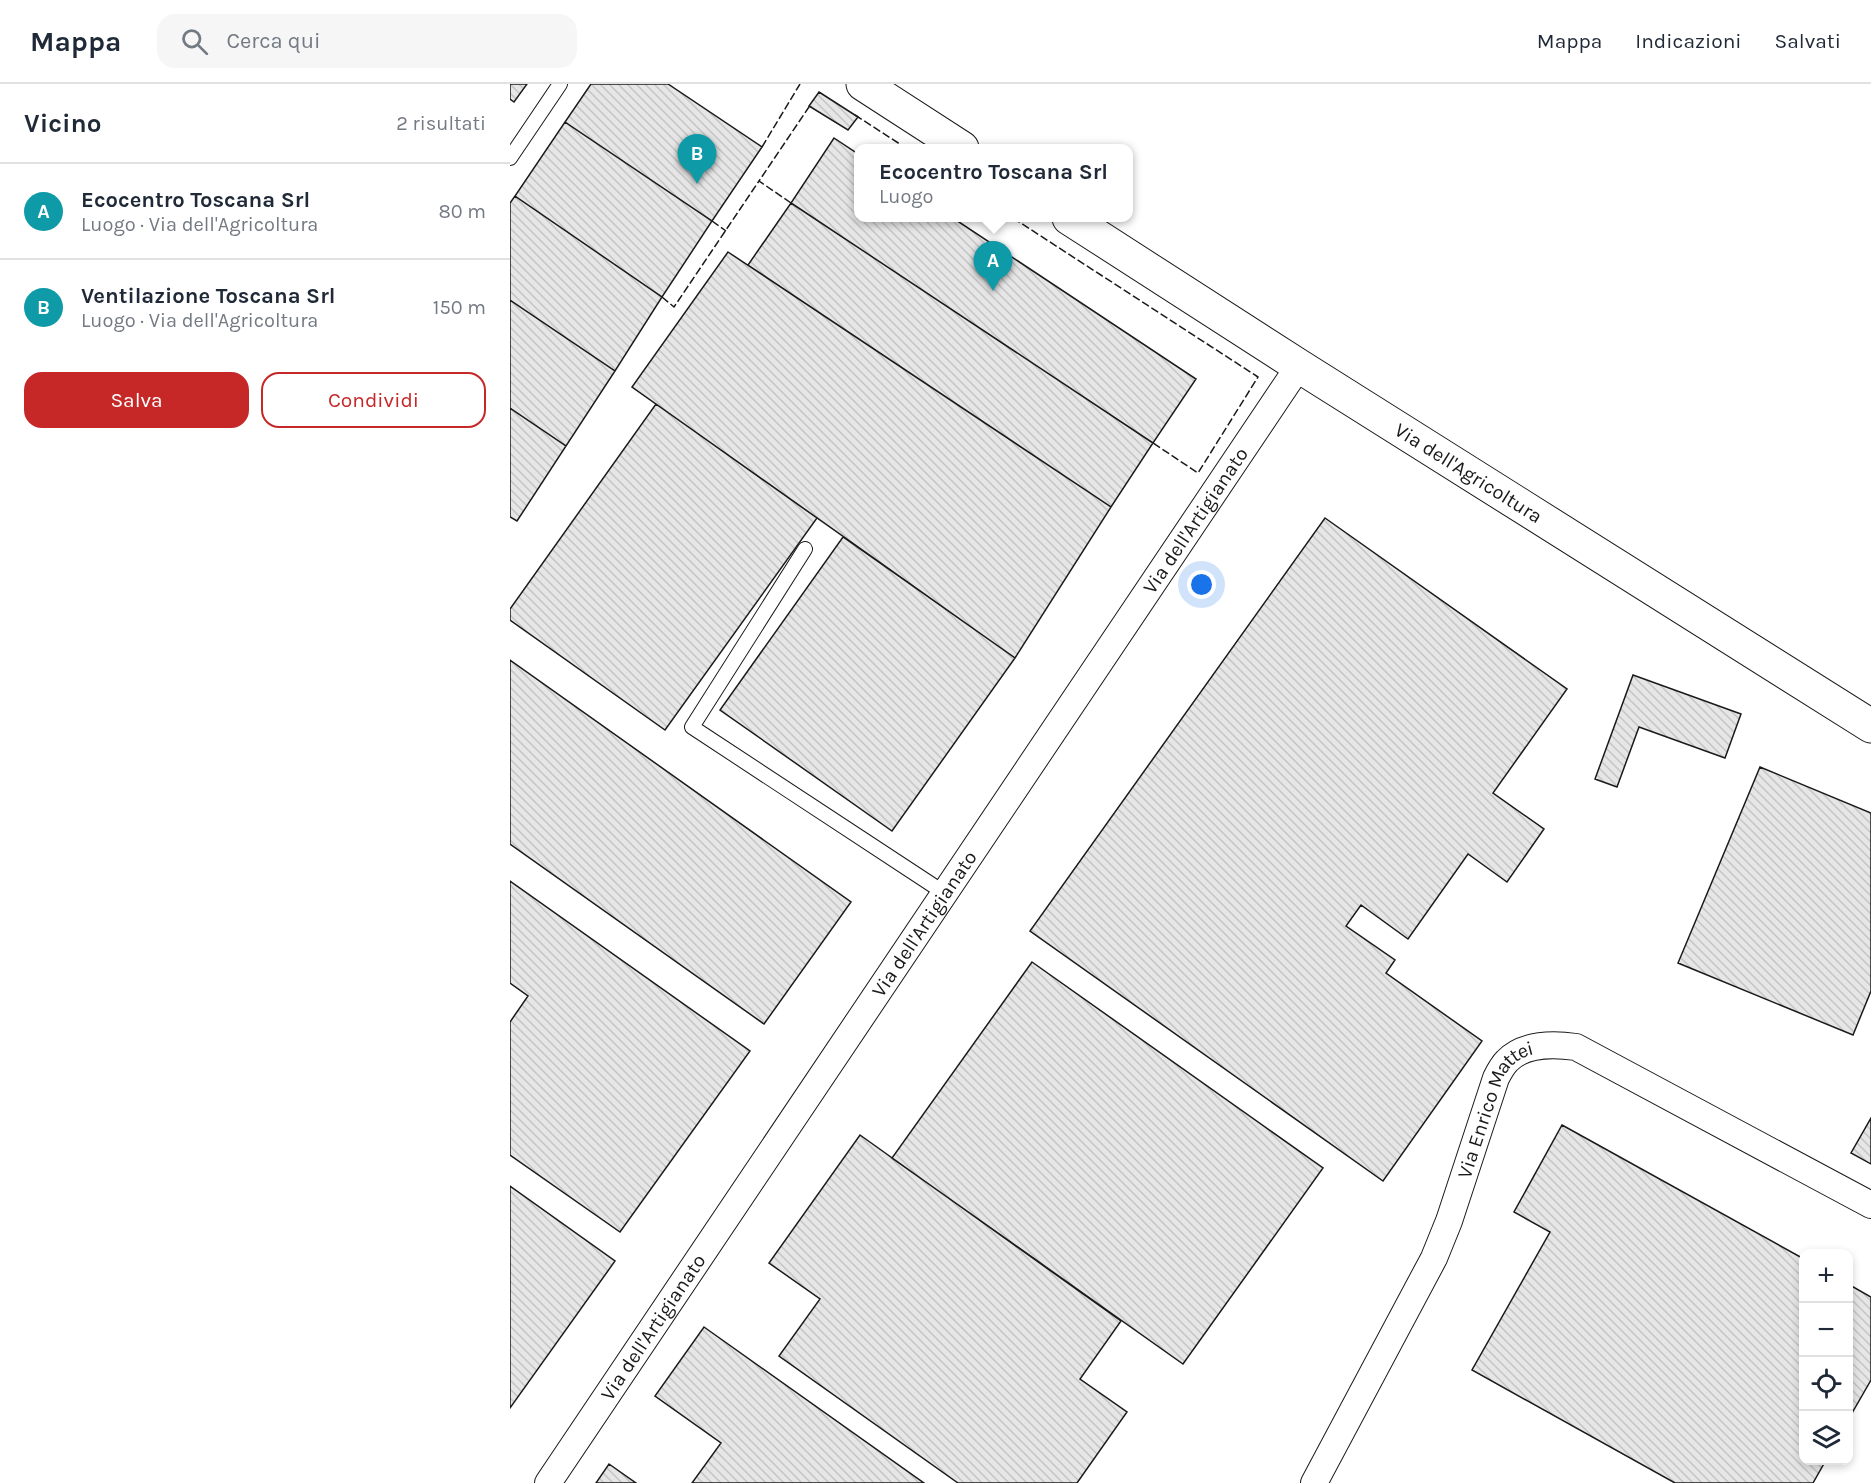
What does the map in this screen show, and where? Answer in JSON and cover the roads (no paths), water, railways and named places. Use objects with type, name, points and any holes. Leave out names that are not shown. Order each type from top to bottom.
[{"type":"street","points":[[862,84],[956,144]]},
{"type":"street","name":"Via dell'Agricoltura","points":[[1075,222],[1299,366],[1871,726]]},
{"type":"street","name":"Via dell'Artigianato","points":[[548,1483],[943,892],[1299,366]]},
{"type":"street","name":"Via Enrico Mattei","points":[[1314,1483],[1434,1258],[1449,1221],[1496,1078],[1508,1060],[1522,1052],[1549,1043],[1576,1047],[1871,1205]]},
{"type":"lane","points":[[510,158],[560,84]]},
{"type":"lane","points":[[805,549],[692,727],[943,892]]},
{"type":"place","name":"Ventilazione Toscana Srl","points":[[697,184]]},
{"type":"place","name":"Ecocentro Toscana Srl","points":[[993,291]]}]
